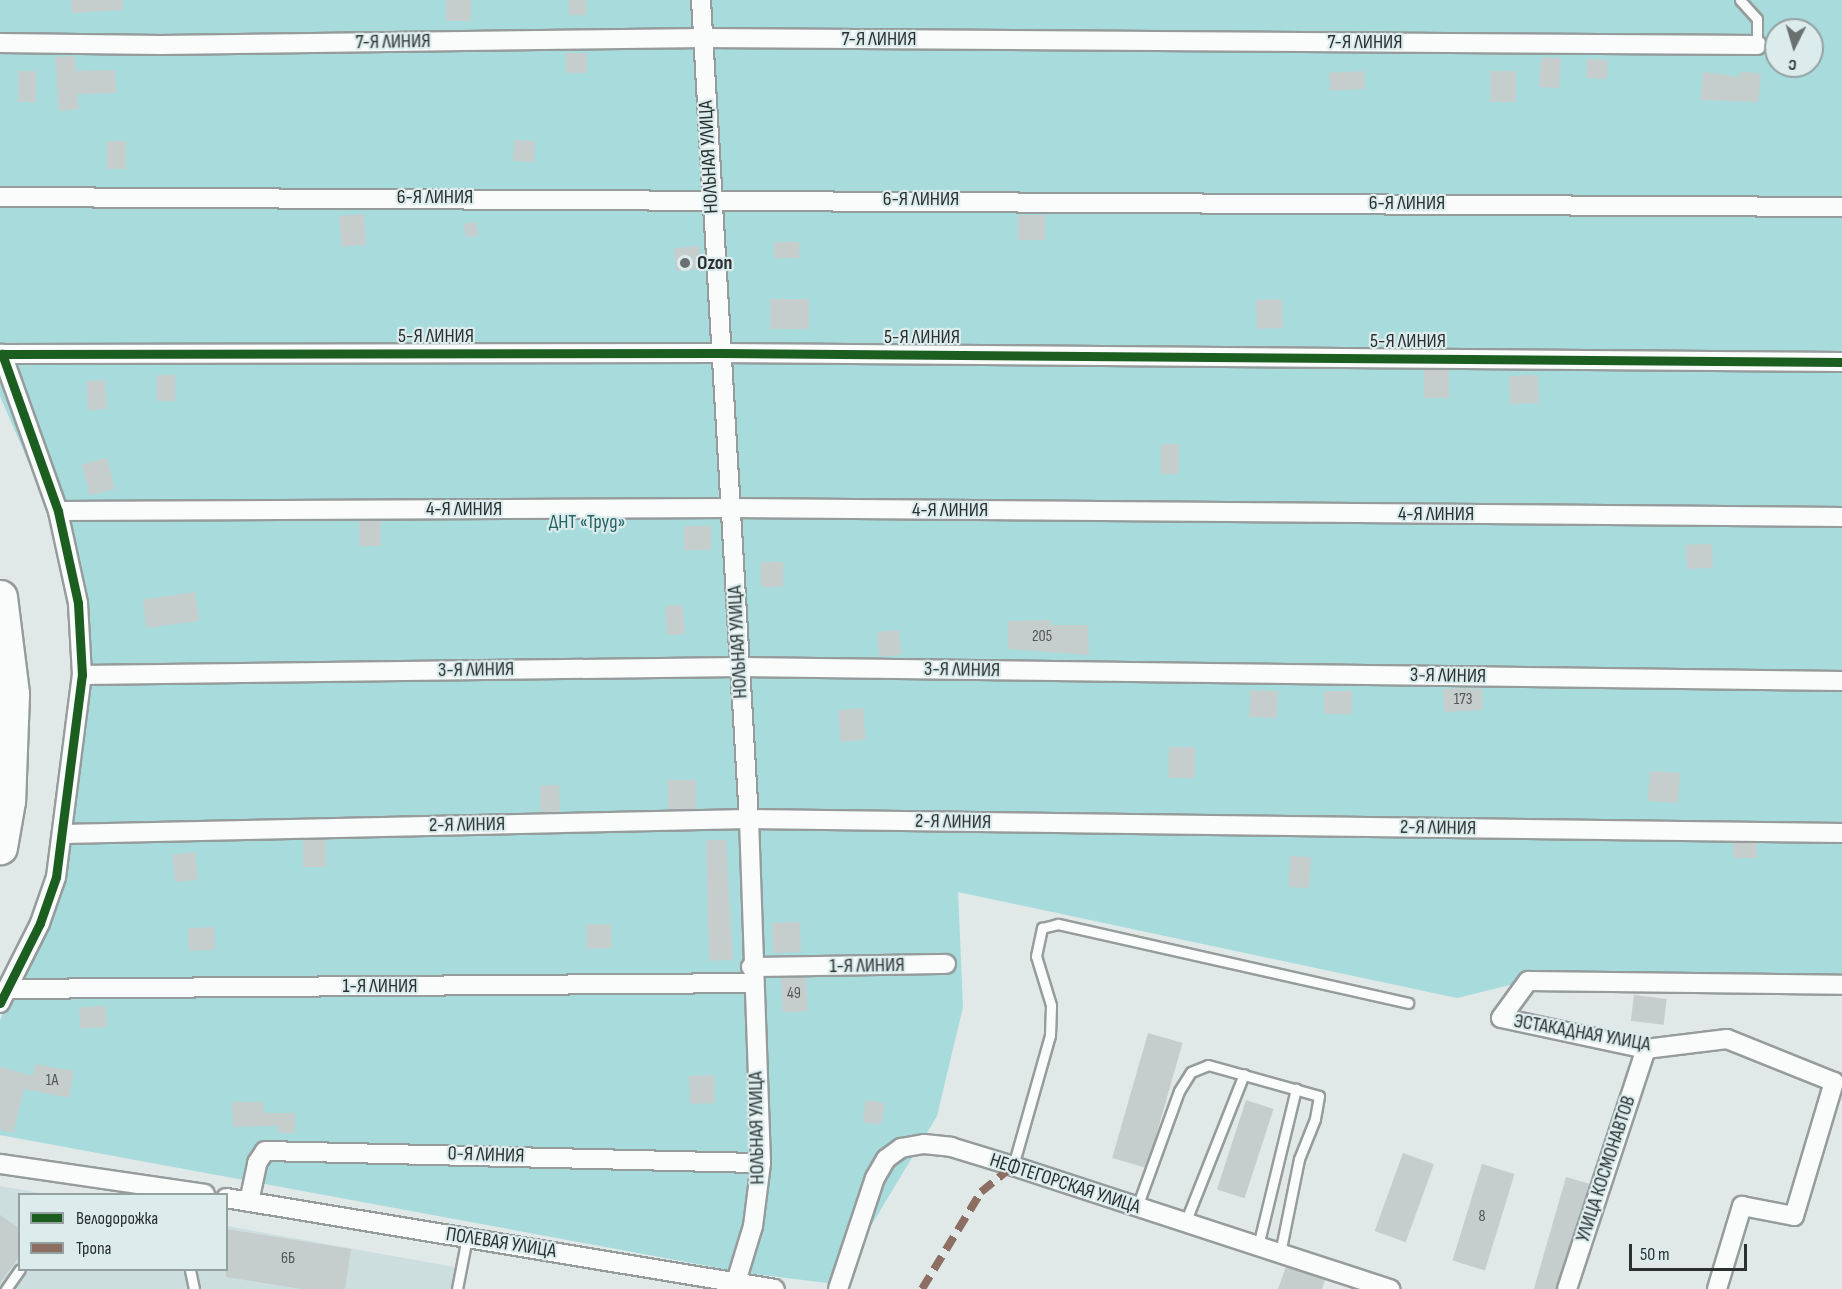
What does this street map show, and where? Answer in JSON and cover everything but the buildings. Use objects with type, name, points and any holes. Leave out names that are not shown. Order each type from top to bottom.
[{"type":"highway","points":[[0,597],[12,694],[8,801],[0,847]]},
{"type":"street","name":"НОЛЬНАЯ УЛИЦА","points":[[701,0],[710,198],[749,819],[752,975],[761,1163],[753,1226],[736,1282]]},
{"type":"street","name":"7-Я ЛИНИЯ","points":[[0,43],[160,45],[704,38],[1757,45]]},
{"type":"street","name":"6-Я ЛИНИЯ","points":[[0,196],[710,198],[1842,207]]},
{"type":"street","name":"5-Я ЛИНИЯ","points":[[58,511],[2,354],[721,353],[1842,362]]},
{"type":"street","name":"4-Я ЛИНИЯ","points":[[58,511],[731,508],[1842,517]]},
{"type":"street","points":[[4,996],[40,923],[56,877],[82,675],[78,603],[58,511]]},
{"type":"street","name":"3-Я ЛИНИЯ","points":[[82,675],[739,667],[1842,681]]},
{"type":"street","name":"2-Я ЛИНИЯ","points":[[63,834],[749,819],[1842,833]]},
{"type":"street","name":"1-Я ЛИНИЯ","points":[[4,996],[752,975],[946,964]]},
{"type":"street","name":"ЭСТАКАДНАЯ УЛИЦА","points":[[1717,1289],[1742,1206],[1794,1216],[1834,1082],[1727,1039],[1646,1049],[1501,1018],[1528,981],[1842,984]]},
{"type":"street","name":"УЛИЦА КОСМОНАВТОВ","points":[[1567,1289],[1646,1049]]},
{"type":"street","name":"НЕФТЕГОРСКАЯ УЛИЦА","points":[[838,1289],[875,1178],[886,1159],[901,1148],[924,1144],[951,1148],[1012,1166],[1382,1288]]},
{"type":"street","name":"0-Я ЛИНИЯ","points":[[249,1202],[257,1163],[265,1151],[761,1163]]},
{"type":"street","points":[[0,1164],[189,1193]]},
{"type":"street","name":"ПОЛЕВАЯ УЛИЦА","points":[[228,1198],[775,1289]]},
{"type":"lane","points":[[1740,0],[1756,19],[1757,45]]},
{"type":"lane","points":[[1012,1166],[1050,1035],[1051,1005],[1036,956],[1037,938],[1042,928],[1059,924],[1408,1003]]},
{"type":"lane","points":[[1137,1208],[1179,1092],[1191,1072],[1208,1065],[1319,1096],[1315,1119],[1299,1159],[1280,1253]]},
{"type":"lane","points":[[1185,1223],[1244,1074]]},
{"type":"lane","points":[[1258,1246],[1296,1089]]},
{"type":"lane","points":[[457,1289],[467,1238]]},
{"type":"lane","points":[[6,1289],[19,1271]]},
{"type":"lane","points":[[190,1271],[194,1289]]},
{"type":"shaded area","points":[[0,1186],[40,1193],[18,1193],[18,1271],[228,1271],[228,1226],[454,1267],[456,1289],[0,1289]]},
{"type":"green space","name":"ДНТ «Труд»","points":[[0,0],[1842,0],[1842,991],[1510,985],[1457,998],[958,892],[963,1007],[937,1116],[836,1284],[746,1273],[0,1135],[0,1021],[45,897],[79,642],[56,526],[0,396]]},
{"type":"marked path","points":[[922,1289],[981,1192],[1013,1166]]},
{"type":"cycle path","points":[[0,1003],[40,923],[56,877],[82,675],[78,603],[58,511],[2,354],[721,353],[1842,362]]},
{"type":"place","name":"Ozon","points":[[685,263]]}]
